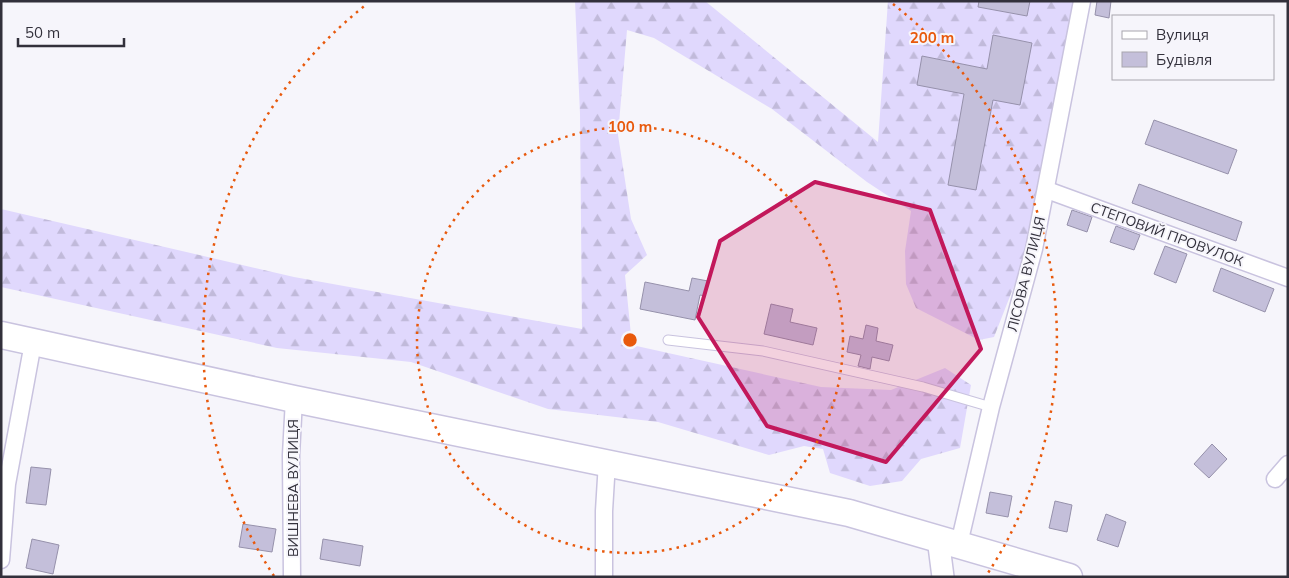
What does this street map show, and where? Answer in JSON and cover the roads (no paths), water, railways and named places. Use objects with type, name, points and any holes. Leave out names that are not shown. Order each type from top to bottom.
[{"type":"main road","points":[[1,335],[294,399],[850,513],[1069,577]]},
{"type":"street","name":"ЛІСОВА ВУЛИЦЯ","points":[[948,541],[991,406],[1034,249],[1082,1]]},
{"type":"street","name":"СТЕПОВИЙ ПРОВУЛОК","points":[[1046,190],[1288,278]]},
{"type":"street","points":[[1,560],[7,484],[33,343]]},
{"type":"street","name":"ВИШНЕВА ВУЛИЦЯ","points":[[292,577],[291,455],[294,399]]},
{"type":"street","points":[[604,577],[604,511],[607,462]]},
{"type":"street","points":[[1275,479],[1288,464]]},
{"type":"street","points":[[943,577],[948,541]]},
{"type":"lane","points":[[668,340],[763,351],[923,387],[991,406]]}]
